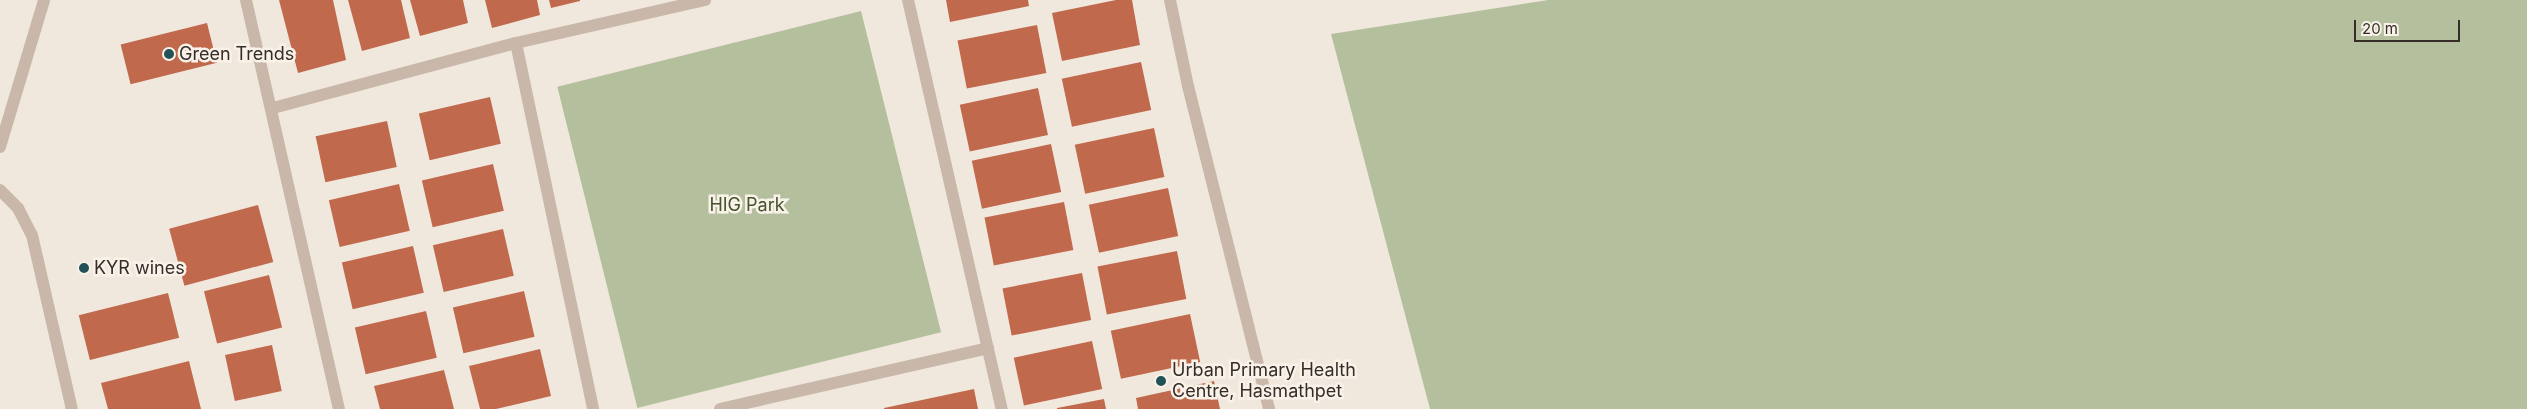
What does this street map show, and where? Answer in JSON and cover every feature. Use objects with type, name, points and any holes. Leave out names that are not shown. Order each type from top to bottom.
[{"type":"street","points":[[0,147],[44,0]]},
{"type":"street","points":[[246,0],[273,108],[339,409]]},
{"type":"street","points":[[273,108],[516,43],[705,0]]},
{"type":"street","points":[[908,0],[1002,409]]},
{"type":"street","points":[[1170,0],[1188,86],[1269,409]]},
{"type":"street","points":[[516,43],[593,409]]},
{"type":"street","points":[[0,190],[18,208],[32,235],[72,409]]},
{"type":"street","points":[[720,409],[988,348]]},
{"type":"green space","points":[[1548,0],[2527,0],[2527,409],[1430,409],[1331,34]]},
{"type":"green space","name":"HIG Park","points":[[861,11],[941,332],[637,408],[557,87]]},
{"type":"building","points":[[279,0],[333,0],[346,60],[298,73]]},
{"type":"building","points":[[348,0],[401,0],[410,38],[362,51]]},
{"type":"building","points":[[410,0],[463,0],[468,23],[420,36]]},
{"type":"building","points":[[485,0],[537,0],[540,15],[492,28]]},
{"type":"building","points":[[549,0],[580,0],[580,1],[551,8]]},
{"type":"building","points":[[946,0],[1028,0],[1029,6],[950,22]]},
{"type":"building","points":[[1116,0],[1132,0],[1140,45],[1062,61],[1052,13]]},
{"type":"building","name":"Green Trends","points":[[207,23],[217,63],[131,84],[121,45]]},
{"type":"building","points":[[1037,25],[1046,73],[967,89],[957,40]]},
{"type":"building","points":[[1141,62],[1151,110],[1072,127],[1062,79]]},
{"type":"building","points":[[1038,88],[1048,135],[970,152],[960,105]]},
{"type":"building","points":[[490,97],[501,144],[430,160],[419,113]]},
{"type":"building","points":[[387,121],[397,167],[325,182],[316,136]]},
{"type":"building","points":[[1154,128],[1164,177],[1085,194],[1075,145]]},
{"type":"building","points":[[1051,144],[1061,192],[982,209],[972,161]]},
{"type":"building","points":[[493,164],[504,211],[433,227],[422,180]]},
{"type":"building","points":[[399,184],[410,231],[340,247],[329,200]]},
{"type":"building","points":[[1168,188],[1178,236],[1099,253],[1089,205]]},
{"type":"building","points":[[1064,202],[1073,250],[994,266],[984,217]]},
{"type":"building","points":[[258,205],[273,262],[184,286],[169,229]]},
{"type":"building","points":[[503,229],[514,276],[444,292],[433,245]]},
{"type":"building","points":[[413,246],[424,293],[353,309],[342,262]]},
{"type":"building","points":[[1177,251],[1186,299],[1107,315],[1097,266]]},
{"type":"building","points":[[1082,273],[1091,320],[1012,336],[1002,288]]},
{"type":"building","points":[[269,275],[282,327],[217,344],[204,291]]},
{"type":"building","points":[[524,291],[535,337],[463,353],[453,307]]},
{"type":"building","points":[[168,293],[179,338],[90,360],[79,315]]},
{"type":"building","points":[[426,311],[437,358],[366,374],[355,327]]},
{"type":"building","points":[[1190,314],[1200,362],[1121,379],[1111,331]]},
{"type":"building","points":[[1092,341],[1102,389],[1024,406],[1014,358]]},
{"type":"building","points":[[272,345],[282,391],[235,401],[225,355]]},
{"type":"building","points":[[540,349],[551,396],[496,409],[480,409],[469,366]]},
{"type":"building","points":[[189,361],[201,409],[108,409],[101,383]]},
{"type":"building","points":[[444,370],[454,409],[380,409],[374,386]]},
{"type":"building","points":[[1214,381],[1220,409],[1138,409],[1136,398]]},
{"type":"building","points":[[974,389],[978,409],[884,409],[884,408]]},
{"type":"building","points":[[1104,399],[1106,409],[1057,409],[1057,408]]},
{"type":"place","name":"Green Trends","points":[[169,54]]},
{"type":"place","name":"KYR wines","points":[[84,268]]},
{"type":"place","name":"Urban Primary Health Centre, Hasmathpet","points":[[1161,381]]}]
